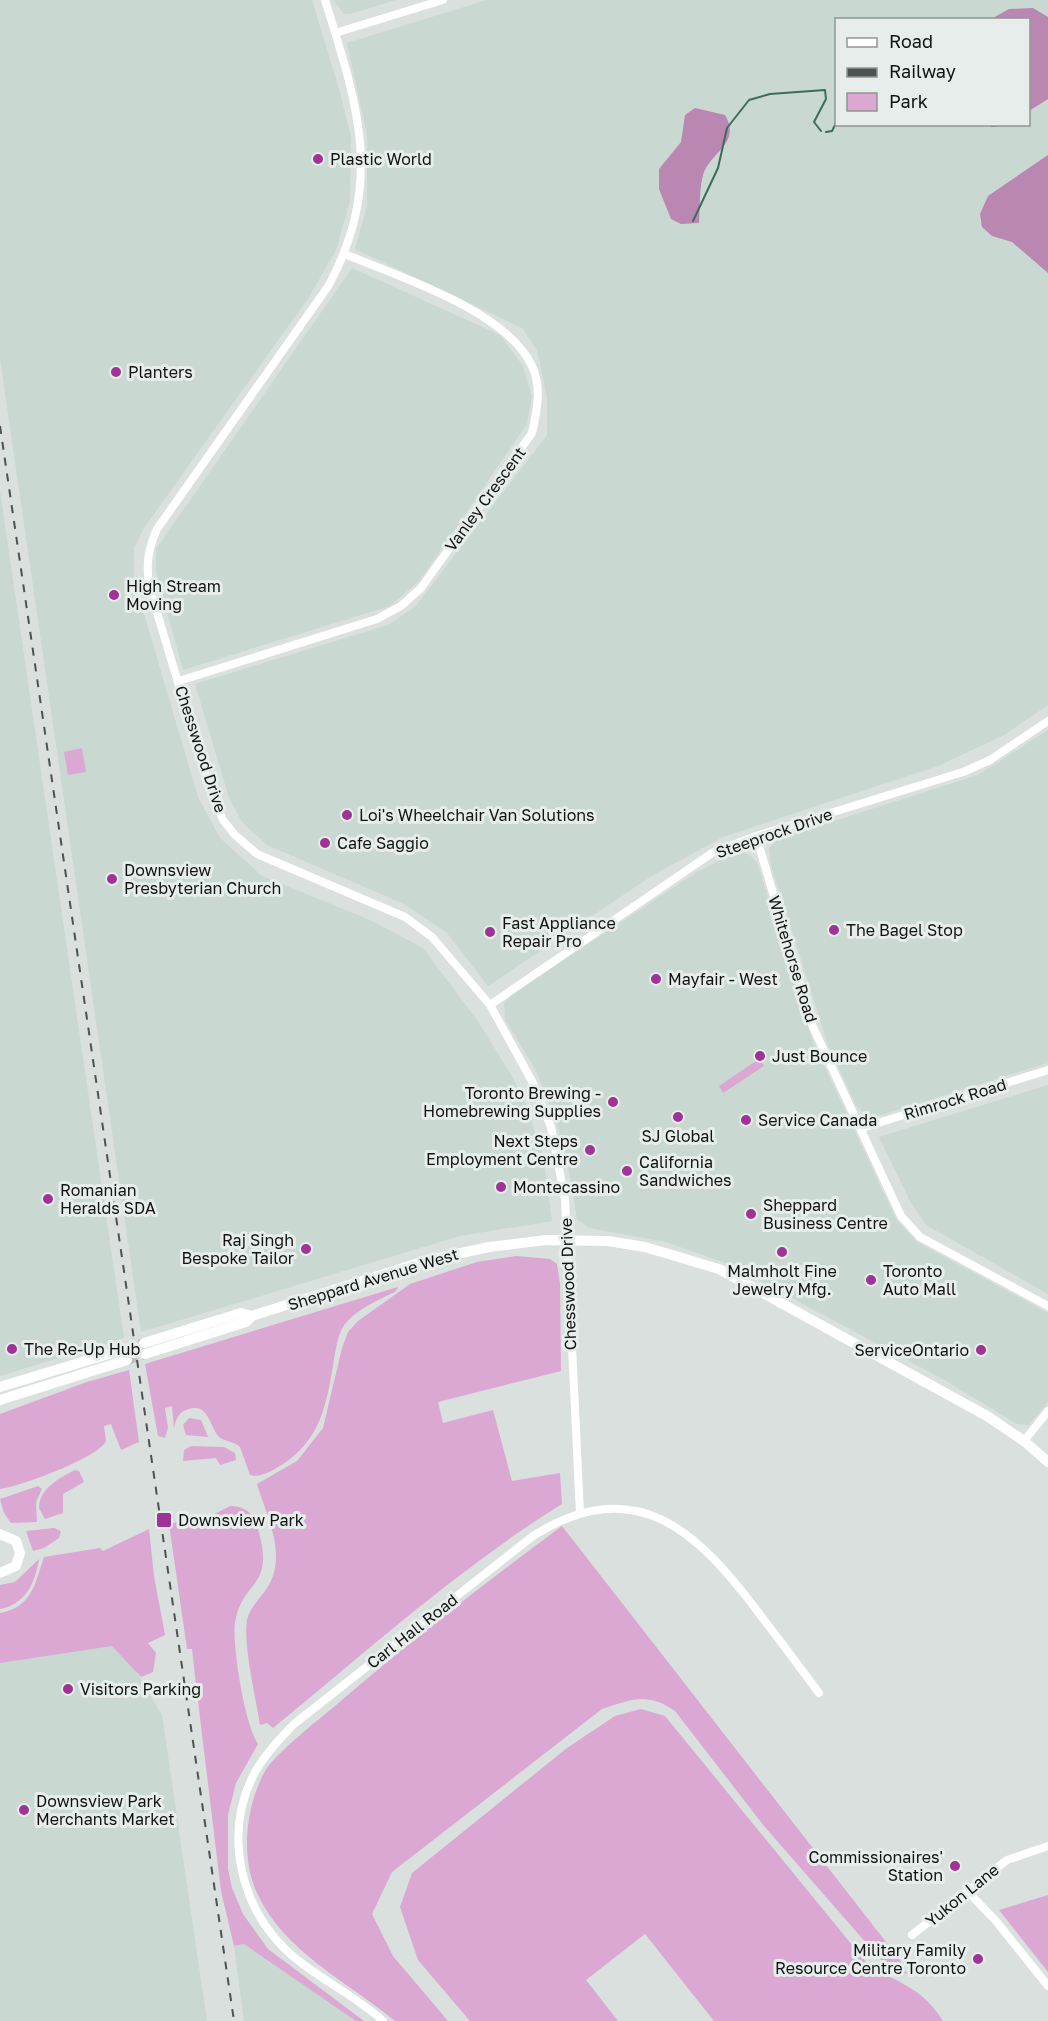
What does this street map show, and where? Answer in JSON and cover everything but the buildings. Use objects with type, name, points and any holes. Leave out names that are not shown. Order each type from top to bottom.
[{"type":"main road","name":"Sheppard Avenue West","points":[[145,1348],[246,1322],[252,1316],[425,1261],[489,1246],[530,1240],[568,1239],[645,1247],[719,1269],[945,1391],[1024,1442],[1048,1462]]},
{"type":"main road","points":[[0,1387],[126,1354],[0,1400]]},
{"type":"main road","points":[[0,1534],[16,1540],[20,1553],[16,1566],[0,1573]]},
{"type":"street","name":"Chesswood Drive","points":[[325,0],[359,122],[363,160],[358,209],[345,254],[329,285],[157,529],[149,547],[146,564],[149,586],[211,792],[223,819],[235,836],[257,854],[415,924],[443,947],[490,1005],[533,1083],[551,1127],[561,1166],[568,1239],[571,1372],[580,1514]]},
{"type":"street","points":[[335,33],[443,0]]},
{"type":"street","name":"Vanley Crescent","points":[[179,681],[376,619],[401,606],[421,588],[532,434],[537,413],[538,393],[532,366],[517,344],[494,323],[465,306],[345,254]]},
{"type":"street","name":"Steeprock Drive","points":[[490,1005],[700,861],[756,836],[963,772],[990,760],[1048,721]]},
{"type":"street","name":"Whitehorse Road","points":[[756,836],[813,1027],[862,1128],[891,1198],[912,1230],[1048,1306]]},
{"type":"street","name":"Rimrock Road","points":[[862,1128],[1048,1070]]},
{"type":"street","points":[[1024,1442],[1048,1411]]},
{"type":"street","name":"Carl Hall Road","points":[[383,2021],[290,1953],[272,1935],[256,1912],[245,1884],[239,1854],[240,1820],[248,1787],[262,1760],[294,1724],[533,1536],[560,1521],[580,1514],[613,1510],[636,1511],[664,1519],[689,1534],[729,1574],[819,1693]]},
{"type":"street","name":"Yukon Lane","points":[[912,1935],[1007,1860],[1048,1846]]},
{"type":"street","points":[[967,1891],[996,1921],[1048,1986]]},
{"type":"shaded area","points":[[0,0],[312,0],[351,137],[350,201],[336,250],[309,297],[144,528],[134,548],[134,580],[198,797],[220,838],[262,876],[370,920],[423,948],[477,1020],[512,1076],[525,1103],[543,1155],[552,1221],[460,1236],[141,1332],[0,358]]},
{"type":"shaded area","points":[[334,0],[396,0],[350,14],[343,13]]},
{"type":"shaded area","points":[[487,0],[1048,0],[1048,705],[1004,735],[938,766],[723,837],[653,875],[488,986],[447,933],[404,904],[267,845],[242,822],[229,798],[195,684],[388,625],[415,607],[547,435],[547,398],[537,350],[522,328],[355,249],[367,206],[367,135],[347,43]]},
{"type":"shaded area","points":[[1033,8],[1048,17],[1048,99],[1030,110],[1030,18],[993,18],[1009,9]]},
{"type":"shaded area","points":[[695,108],[725,115],[730,132],[724,146],[704,172],[700,190],[699,223],[681,224],[671,219],[659,189],[659,169],[681,142],[685,115]]},
{"type":"shaded area","points":[[1048,155],[1048,273],[1012,242],[992,236],[982,227],[980,214],[988,196]]},
{"type":"shaded area","points":[[352,268],[500,335],[523,366],[532,397],[527,424],[420,580],[390,606],[183,670],[156,572],[156,549]]},
{"type":"shaded area","points":[[0,491],[124,1338],[0,1376]]},
{"type":"shaded area","points":[[1048,730],[1048,1063],[878,1116],[867,1115],[857,1107],[828,1045],[771,865],[769,848],[778,839],[978,775]]},
{"type":"shaded area","points":[[736,852],[747,853],[757,862],[813,1042],[896,1219],[917,1242],[1048,1313],[1048,1402],[1029,1425],[1017,1424],[948,1382],[731,1265],[666,1242],[589,1228],[577,1219],[567,1160],[550,1102],[534,1067],[505,1019],[504,1004],[511,995],[697,872]]},
{"type":"shaded area","points":[[1048,1085],[1048,1294],[926,1225],[911,1203],[879,1137]]},
{"type":"shaded area","points":[[118,1641],[162,1715],[207,2021],[0,2021],[0,1659]]},
{"type":"shaded area","points":[[244,1944],[358,2021],[244,2021],[234,1946]]},
{"type":"green space","points":[[82,748],[86,772],[68,775],[64,752]]},
{"type":"green space","points":[[759,1059],[764,1066],[723,1093],[719,1086]]},
{"type":"green space","points":[[516,1256],[550,1259],[557,1264],[560,1284],[561,1371],[438,1402],[443,1423],[493,1410],[512,1481],[560,1473],[562,1504],[450,1583],[273,1728],[267,1723],[260,1725],[248,1658],[247,1620],[251,1609],[271,1581],[276,1557],[273,1532],[257,1484],[297,1461],[323,1428],[342,1348],[348,1332],[358,1321],[410,1284],[477,1262]]},
{"type":"green space","points":[[398,1287],[395,1292],[362,1309],[345,1324],[338,1341],[320,1420],[305,1445],[280,1466],[261,1475],[250,1475],[240,1447],[219,1437],[207,1416],[199,1409],[194,1408],[181,1413],[174,1429],[172,1406],[165,1408],[168,1428],[165,1438],[158,1436],[145,1364]]},
{"type":"green space","points":[[129,1370],[139,1442],[121,1450],[111,1424],[104,1426],[106,1441],[101,1448],[90,1455],[40,1477],[0,1489],[0,1414],[87,1382]]},
{"type":"green space","points":[[189,1418],[201,1420],[208,1437],[186,1435],[183,1425]]},
{"type":"green space","points":[[191,1446],[224,1447],[235,1453],[236,1460],[220,1465],[216,1458],[183,1461],[184,1450]]},
{"type":"green space","points":[[75,1470],[79,1471],[84,1482],[63,1494],[63,1513],[45,1519],[39,1508],[42,1495],[57,1481]]},
{"type":"green space","points":[[38,1486],[42,1489],[36,1502],[37,1522],[11,1523],[4,1513],[0,1499]]},
{"type":"green space","points":[[230,1506],[244,1509],[253,1517],[262,1546],[263,1561],[261,1573],[244,1598],[235,1623],[240,1685],[253,1735],[258,1744],[236,1783],[228,1815],[228,1869],[232,1888],[243,1914],[268,1949],[364,2021],[356,2021],[244,1944],[234,1946],[221,1891],[192,1649],[187,1649],[169,1524],[199,1517],[203,1520]]},
{"type":"green space","points":[[562,1526],[900,1960],[907,1974],[888,1968],[764,1826],[675,1711],[648,1699],[631,1700],[602,1709],[392,1872],[372,1914],[393,1956],[448,2021],[395,2021],[300,1949],[269,1914],[252,1879],[247,1847],[253,1800],[270,1764],[297,1737],[390,1659]]},
{"type":"green space","points":[[54,1528],[61,1531],[59,1538],[44,1548],[33,1551],[26,1531]]},
{"type":"green space","points":[[149,1529],[154,1576],[165,1635],[148,1643],[156,1653],[153,1672],[141,1677],[112,1646],[0,1663],[0,1613],[19,1606],[26,1600],[35,1585],[44,1557],[100,1548],[103,1551]]},
{"type":"green space","points":[[39,1559],[28,1591],[16,1602],[0,1609],[0,1585],[15,1582]]},
{"type":"green space","points":[[641,1709],[665,1716],[870,1967],[920,1994],[943,2021],[714,2021],[645,1934],[586,1980],[618,2021],[470,2021],[418,1960],[400,1907],[412,1873],[567,1748],[615,1716]]},
{"type":"green space","points":[[1048,1895],[1048,1972],[999,1910]]},
{"type":"waterway","points":[[693,221],[718,168],[727,128],[749,100],[770,94],[825,90],[826,99],[814,122],[821,131]]},
{"type":"waterway","points":[[826,132],[832,131],[835,125]]},
{"type":"tunnel","points":[[125,1349],[144,1343]]},
{"type":"tunnel","points":[[127,1360],[145,1354]]},
{"type":"railway","points":[[0,426],[234,2021]]},
{"type":"place","name":"Plastic World","points":[[318,159]]},
{"type":"place","name":"Planters","points":[[116,372]]},
{"type":"place","name":"High Stream Moving","points":[[114,595]]},
{"type":"place","name":"Loi's Wheelchair Van Solutions","points":[[347,815]]},
{"type":"place","name":"Cafe Saggio","points":[[325,843]]},
{"type":"place","name":"Downsview Presbyterian Church","points":[[112,879]]},
{"type":"place","name":"The Bagel Stop","points":[[834,930]]},
{"type":"place","name":"Fast Appliance Repair Pro","points":[[490,932]]},
{"type":"place","name":"Mayfair - West","points":[[656,979]]},
{"type":"place","name":"Just Bounce","points":[[760,1056]]},
{"type":"place","name":"Toronto Brewing - Homebrewing Supplies","points":[[613,1102]]},
{"type":"place","name":"SJ Global","points":[[678,1117]]},
{"type":"place","name":"Service Canada","points":[[746,1120]]},
{"type":"place","name":"Next Steps Employment Centre","points":[[590,1150]]},
{"type":"place","name":"California Sandwiches","points":[[627,1171]]},
{"type":"place","name":"Montecassino","points":[[501,1187]]},
{"type":"place","name":"Romanian Heralds SDA","points":[[48,1199]]},
{"type":"place","name":"Sheppard Business Centre","points":[[751,1214]]},
{"type":"place","name":"Raj Singh Bespoke Tailor","points":[[306,1249]]},
{"type":"place","name":"Malmholt Fine Jewelry Mfg.","points":[[782,1252]]},
{"type":"place","name":"Toronto Auto Mall","points":[[871,1280]]},
{"type":"place","name":"The Re-Up Hub","points":[[12,1349]]},
{"type":"place","name":"ServiceOntario","points":[[981,1350]]},
{"type":"place","name":"Downsview Park","points":[[164,1520]]},
{"type":"place","name":"Visitors Parking","points":[[68,1689]]},
{"type":"place","name":"Downsview Park Merchants Market","points":[[24,1810]]},
{"type":"place","name":"Commissionaires' Station","points":[[955,1866]]},
{"type":"place","name":"Military Family Resource Centre Toronto","points":[[978,1959]]}]
